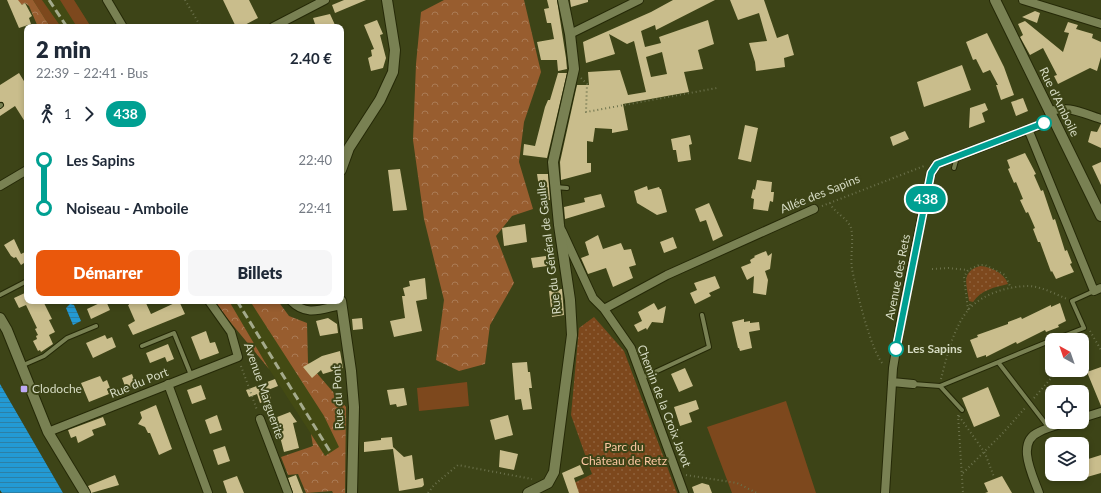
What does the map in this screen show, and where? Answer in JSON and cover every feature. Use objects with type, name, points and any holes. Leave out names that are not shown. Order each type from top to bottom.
[{"type":"street","points":[[107,0],[121,24]]},
{"type":"street","points":[[279,24],[325,0]]},
{"type":"street","points":[[344,162],[349,148],[380,100],[393,72],[395,50],[387,0]]},
{"type":"street","name":"Rue du Général de Gaulle","points":[[539,488],[548,483],[554,472],[572,335],[570,300],[554,187],[553,162],[574,69],[570,34],[563,0]]},
{"type":"street","points":[[570,34],[639,0]]},
{"type":"street","name":"Rue d'Amboile","points":[[995,0],[1101,216]]},
{"type":"street","points":[[1023,0],[1101,24]]},
{"type":"street","points":[[937,164],[1028,130],[1051,116],[1057,109],[1066,108],[1101,119]]},
{"type":"street","points":[[1028,130],[1098,289]]},
{"type":"street","name":"Avenue des Rets","points":[[884,493],[892,382],[902,314],[931,173],[937,164]]},
{"type":"street","points":[[0,186],[24,172]]},
{"type":"street","name":"Allée des Sapins","points":[[604,309],[674,271],[814,209]]},
{"type":"street","name":"Chemin de la Croix Javot","points":[[559,225],[594,298],[604,309],[631,348],[684,493]]},
{"type":"street","name":"Avenue Marguerite","points":[[211,304],[231,332],[238,357]]},
{"type":"street","points":[[295,304],[302,310],[315,311],[338,304]]},
{"type":"street","name":"Rue du Pont","points":[[341,304],[351,371],[354,407],[352,493]]},
{"type":"street","points":[[0,318],[48,432],[85,493]]},
{"type":"street","name":"Rue du Port","points":[[48,432],[238,357]]},
{"type":"street","points":[[892,382],[913,384]]},
{"type":"street","points":[[168,384],[208,493]]},
{"type":"street","points":[[1089,416],[1101,412]]},
{"type":"street","name":"Avenue Marguerite","points":[[260,419],[288,493]]},
{"type":"street","points":[[1039,493],[1027,454],[1027,444],[1031,437],[1046,429]]},
{"type":"street","points":[[528,493],[539,488]]},
{"type":"lane","points":[[954,168],[957,156]]},
{"type":"lane","points":[[554,187],[567,188]]},
{"type":"lane","points":[[0,295],[24,283]]},
{"type":"lane","points":[[1071,333],[1084,328],[1072,301],[1098,289]]},
{"type":"lane","points":[[642,379],[709,347],[702,316]]},
{"type":"lane","points":[[21,366],[44,356],[67,338],[96,326]]},
{"type":"lane","points":[[142,346],[174,333],[191,375]]},
{"type":"lane","points":[[913,384],[940,386],[1045,343]]},
{"type":"lane","points":[[998,362],[1045,423]]},
{"type":"lane","points":[[940,386],[962,410]]},
{"type":"path","points":[[185,0],[199,24]]},
{"type":"path","points":[[574,69],[587,84],[586,112],[717,88]]},
{"type":"path","name":"Allée des Sapins","points":[[814,209],[928,165],[937,164]]},
{"type":"path","points":[[830,203],[833,210],[840,215],[851,228],[852,268],[863,313],[871,338],[882,363],[887,367]]},
{"type":"path","points":[[932,270],[948,268],[968,270],[979,265],[992,267],[1006,275],[1011,288]]},
{"type":"path","points":[[968,270],[964,277],[968,310]]},
{"type":"path","points":[[968,310],[984,298],[996,292],[1011,288],[1030,286],[1046,290],[1072,301]]},
{"type":"path","points":[[940,386],[956,332],[971,302]]},
{"type":"path","points":[[1084,328],[1088,326],[1092,336],[1101,350]]},
{"type":"path","name":"Avenue Marguerite","points":[[238,357],[260,419]]},
{"type":"path","points":[[963,473],[985,452],[1052,377]]},
{"type":"path","points":[[958,406],[963,493]]},
{"type":"path","points":[[958,414],[985,452],[994,477]]},
{"type":"path","points":[[428,493],[438,481],[458,465],[533,479],[539,488]]},
{"type":"path","points":[[677,474],[737,483],[757,493]]},
{"type":"shaded area","points":[[17,0],[74,0],[89,24],[37,24],[29,6],[25,3],[22,5]]},
{"type":"shaded area","points":[[217,304],[258,304],[346,407],[345,452],[316,463],[311,434],[269,369]]},
{"type":"green space","points":[[17,0],[33,0],[48,24],[37,24],[29,6],[25,3],[22,5]]},
{"type":"green space","points":[[33,0],[42,0],[59,24],[48,24]]},
{"type":"green space","points":[[60,0],[74,0],[89,24],[75,24]]},
{"type":"green space","points":[[444,0],[524,0],[541,72],[524,122],[519,162],[533,209],[512,216],[496,236],[514,283],[490,325],[485,364],[459,371],[436,360],[444,300],[424,219],[413,140],[416,64],[421,12]]},
{"type":"green space","points":[[980,266],[997,271],[1004,277],[1008,284],[998,286],[984,292],[973,302],[969,301],[966,284],[967,275]]},
{"type":"green space","points":[[216,304],[231,304],[269,369]]},
{"type":"green space","points":[[252,304],[280,304],[289,316],[307,323],[308,363],[346,407],[345,493],[333,493],[332,491],[306,493],[298,474],[288,475],[281,457],[313,446],[311,434],[325,456],[339,447],[324,416]]},
{"type":"green space","name":"Parc du Château de Retz","points":[[594,317],[624,351],[677,493],[577,493],[574,483],[592,474],[571,415],[579,328]]},
{"type":"green space","points":[[467,382],[469,406],[419,411],[417,388]]},
{"type":"green space","points":[[786,401],[816,493],[732,493],[707,427]]},
{"type":"water","points":[[70,304],[74,305],[81,321],[73,325],[66,308]]},
{"type":"water","points":[[0,384],[63,493],[2,493],[0,490]]},
{"type":"building","points":[[7,0],[18,0],[22,5],[25,3],[32,16],[29,18],[31,24],[24,24],[24,26],[19,28]]},
{"type":"building","points":[[223,0],[249,0],[258,18],[247,24],[235,24]]},
{"type":"building","points":[[344,0],[366,0],[335,13],[332,5]]},
{"type":"building","points":[[547,0],[557,0],[566,58],[567,69],[558,71],[557,60],[541,60],[537,42],[554,39],[551,23],[547,23],[544,9],[549,8]]},
{"type":"building","points":[[570,0],[588,0],[588,2],[571,7]]},
{"type":"building","points":[[673,0],[715,0],[656,30],[655,25],[641,31],[645,47],[661,43],[659,37],[708,20],[714,44],[698,50],[703,69],[684,72],[689,92],[623,104],[628,130],[612,133],[612,129],[595,128],[593,142],[587,141],[587,163],[591,163],[591,172],[561,180],[560,162],[577,85],[589,85],[588,72],[620,70],[628,95],[646,92],[634,41],[627,44],[609,34],[615,54],[586,63],[583,42],[651,12]],"holes":[[[662,52],[667,74],[651,77],[646,57]]]},
{"type":"building","points":[[730,0],[764,0],[777,38],[788,34],[794,55],[784,58],[785,67],[756,71],[755,62],[749,43],[767,41],[759,13],[738,20]]},
{"type":"building","points":[[1035,11],[1040,13],[1037,23],[1022,17]]},
{"type":"building","points":[[330,14],[335,24],[315,24],[313,18]]},
{"type":"building","points":[[377,20],[383,34],[380,35],[386,58],[383,68],[371,71],[368,58],[372,56],[371,50],[374,49],[364,25]]},
{"type":"building","points":[[1025,21],[1063,52],[1069,33],[1064,32],[1068,22],[1078,25],[1076,29],[1093,34],[1092,38],[1101,42],[1101,57],[1097,71],[1090,68],[1058,84],[1054,76],[1057,75],[1043,48],[1030,55],[1020,37],[1023,35],[1018,24]]},
{"type":"building","points":[[987,33],[1004,67],[1014,95],[1001,100],[996,85],[998,85],[990,70],[983,73],[976,59],[973,60],[966,42]]},
{"type":"building","points":[[962,65],[971,90],[924,107],[917,82]]},
{"type":"building","points":[[19,73],[24,81],[24,120],[15,106],[0,116],[0,109],[4,106],[3,102],[0,102],[0,85]]},
{"type":"building","points":[[558,73],[567,73],[547,158],[523,155],[524,144],[535,146],[545,107],[548,100],[550,100]]},
{"type":"building","points":[[1023,98],[1028,111],[1016,116],[1011,102]]},
{"type":"building","points":[[985,103],[988,110],[982,113],[985,122],[969,128],[970,108]]},
{"type":"building","points":[[1101,124],[1101,148],[1088,142],[1091,131],[1097,132]]},
{"type":"building","points":[[745,125],[758,128],[751,162],[738,159]]},
{"type":"building","points":[[905,131],[909,139],[893,146],[890,137]]},
{"type":"building","points":[[690,135],[692,144],[689,145],[691,160],[678,162],[676,150],[673,150],[671,139]]},
{"type":"building","points":[[1025,153],[1036,174],[1034,175],[1041,191],[1043,190],[1053,220],[1055,219],[1065,251],[1067,250],[1072,263],[1070,264],[1074,272],[1056,279],[1052,271],[1051,272],[1040,242],[1038,242],[1033,229],[1035,228],[1028,212],[1026,213],[1020,200],[1023,199],[1016,182],[1014,183],[1008,169],[1010,168],[1007,160]]},
{"type":"building","points":[[1101,162],[1101,185],[1092,166]]},
{"type":"building","points":[[400,169],[407,210],[393,211],[388,170]]},
{"type":"building","points":[[537,174],[548,174],[550,200],[541,201]]},
{"type":"building","points":[[757,180],[772,182],[771,192],[774,192],[773,202],[770,201],[768,211],[753,209],[754,199],[751,198],[753,189],[755,190]]},
{"type":"building","points":[[647,186],[648,190],[659,187],[661,189],[667,212],[657,215],[637,203],[634,191]]},
{"type":"building","points":[[601,194],[605,207],[565,219],[564,207],[585,202],[584,198]]},
{"type":"building","points":[[709,203],[723,236],[713,241],[706,220],[700,222],[695,209]]},
{"type":"building","points":[[525,224],[527,242],[504,246],[502,228]]},
{"type":"building","points":[[598,235],[603,249],[621,243],[624,250],[631,249],[636,265],[629,267],[633,278],[613,287],[606,268],[588,274],[581,258],[589,255],[585,242]]},
{"type":"building","points":[[673,237],[677,248],[664,253],[660,242]]},
{"type":"building","points":[[14,239],[21,254],[24,252],[24,263],[21,265],[16,257],[14,258],[11,256],[4,245]]},
{"type":"building","points":[[766,251],[768,256],[772,253],[770,269],[765,271],[768,280],[766,295],[753,293],[754,276],[747,280],[741,267],[751,263],[750,260],[755,257],[754,256]]},
{"type":"building","points":[[546,256],[547,266],[533,268],[531,258]]},
{"type":"building","points":[[715,276],[720,288],[709,293],[711,296],[695,304],[690,293],[697,290],[694,283]]},
{"type":"building","points":[[425,278],[427,299],[416,301],[422,331],[394,337],[390,321],[405,318],[402,296],[405,296],[403,288],[410,286],[409,281]]},
{"type":"building","points":[[562,289],[564,315],[552,317],[549,291]]},
{"type":"building","points":[[24,293],[24,304],[44,304],[52,319],[49,320],[55,332],[49,335],[53,344],[41,352],[40,350],[38,351],[33,341],[37,339],[36,336],[38,335],[35,329],[37,328],[26,305],[19,308],[14,298]]},
{"type":"building","points":[[654,303],[658,310],[666,306],[663,323],[652,322],[647,330],[646,328],[638,332],[634,325],[642,321],[638,312]]},
{"type":"building","points":[[1060,303],[1066,321],[1058,325],[1059,327],[1046,332],[1045,330],[986,357],[986,355],[977,358],[970,340],[978,337],[977,335],[1008,324],[1008,322],[1021,317],[1022,319],[1051,305],[1051,307]]},
{"type":"building","points":[[98,304],[107,304],[110,310],[91,319],[87,309]]},
{"type":"building","points":[[146,304],[151,314],[173,304],[180,304],[185,314],[133,335],[128,325],[135,321],[129,305]]},
{"type":"building","points":[[328,318],[337,324],[338,333],[320,336],[316,321]]},
{"type":"building","points":[[362,318],[363,329],[353,330],[352,319]]},
{"type":"building","points":[[744,319],[744,322],[759,322],[760,330],[749,332],[752,348],[740,351],[732,322]]},
{"type":"building","points":[[206,331],[210,343],[215,342],[219,353],[200,360],[191,337]]},
{"type":"building","points":[[105,335],[107,339],[112,337],[116,347],[93,358],[86,343]]},
{"type":"building","points":[[168,344],[174,359],[167,362],[165,357],[150,363],[146,353]]},
{"type":"building","points":[[340,351],[343,368],[323,374],[321,370],[312,378],[303,367],[322,356]]},
{"type":"building","points":[[527,362],[532,388],[529,388],[532,409],[523,410],[521,399],[515,400],[512,363]]},
{"type":"building","points":[[1101,367],[1101,406],[1089,377],[1089,371]]},
{"type":"building","points":[[685,368],[693,386],[679,392],[671,374]]},
{"type":"building","points":[[132,374],[136,385],[126,389],[122,378]]},
{"type":"building","points":[[100,376],[103,382],[107,380],[110,388],[107,389],[109,394],[89,402],[81,383]]},
{"type":"building","points":[[275,379],[278,386],[268,390],[271,399],[260,403],[257,394],[249,397],[246,390]]},
{"type":"building","points":[[201,385],[206,399],[192,404],[187,390]]},
{"type":"building","points":[[988,387],[1000,416],[974,427],[962,398]]},
{"type":"building","points":[[404,388],[407,405],[397,407],[396,404],[390,405],[387,390]]},
{"type":"building","points":[[696,400],[699,409],[689,413],[692,422],[680,426],[674,407]]},
{"type":"building","points":[[156,405],[172,449],[159,455],[150,433],[148,433],[145,427],[138,424],[142,418],[140,412]]},
{"type":"building","points":[[290,412],[297,422],[293,423],[299,448],[284,452],[278,429],[276,429],[272,419]]},
{"type":"building","points":[[217,415],[222,430],[210,434],[205,420]]},
{"type":"building","points":[[508,415],[513,435],[495,440],[490,420]]},
{"type":"building","points":[[103,417],[106,425],[92,430],[94,435],[78,443],[76,436],[71,438],[68,430]]},
{"type":"building","points":[[392,437],[393,447],[404,457],[412,455],[415,480],[423,478],[424,485],[422,487],[399,491],[393,449],[364,452],[364,442]]},
{"type":"building","points":[[225,446],[230,461],[218,465],[213,450]]},
{"type":"building","points":[[500,450],[518,454],[514,470],[499,467]]},
{"type":"building","points":[[1101,455],[1101,473],[1089,476],[1089,459]]},
{"type":"building","points":[[580,465],[584,474],[574,478],[579,493],[569,493],[562,473]]},
{"type":"building","points":[[115,475],[119,485],[91,493],[88,486]]},
{"type":"building","points":[[296,475],[303,493],[293,493],[288,478]]},
{"type":"building","points":[[237,476],[244,493],[227,493],[223,481]]},
{"type":"building","points":[[1002,476],[1012,493],[985,493],[988,492],[984,483]]},
{"type":"building","points":[[702,483],[709,485],[712,493],[694,493],[692,487]]},
{"type":"railway","points":[[49,0],[65,24]]},
{"type":"railway","points":[[239,304],[331,453]]},
{"type":"bus line","name":"438","points":[[896,349],[931,173],[937,164],[1044,123]]},
{"type":"place","name":"Les Sapins","points":[[896,349]]},
{"type":"place","name":"Clodoche","points":[[24,389]]}]
